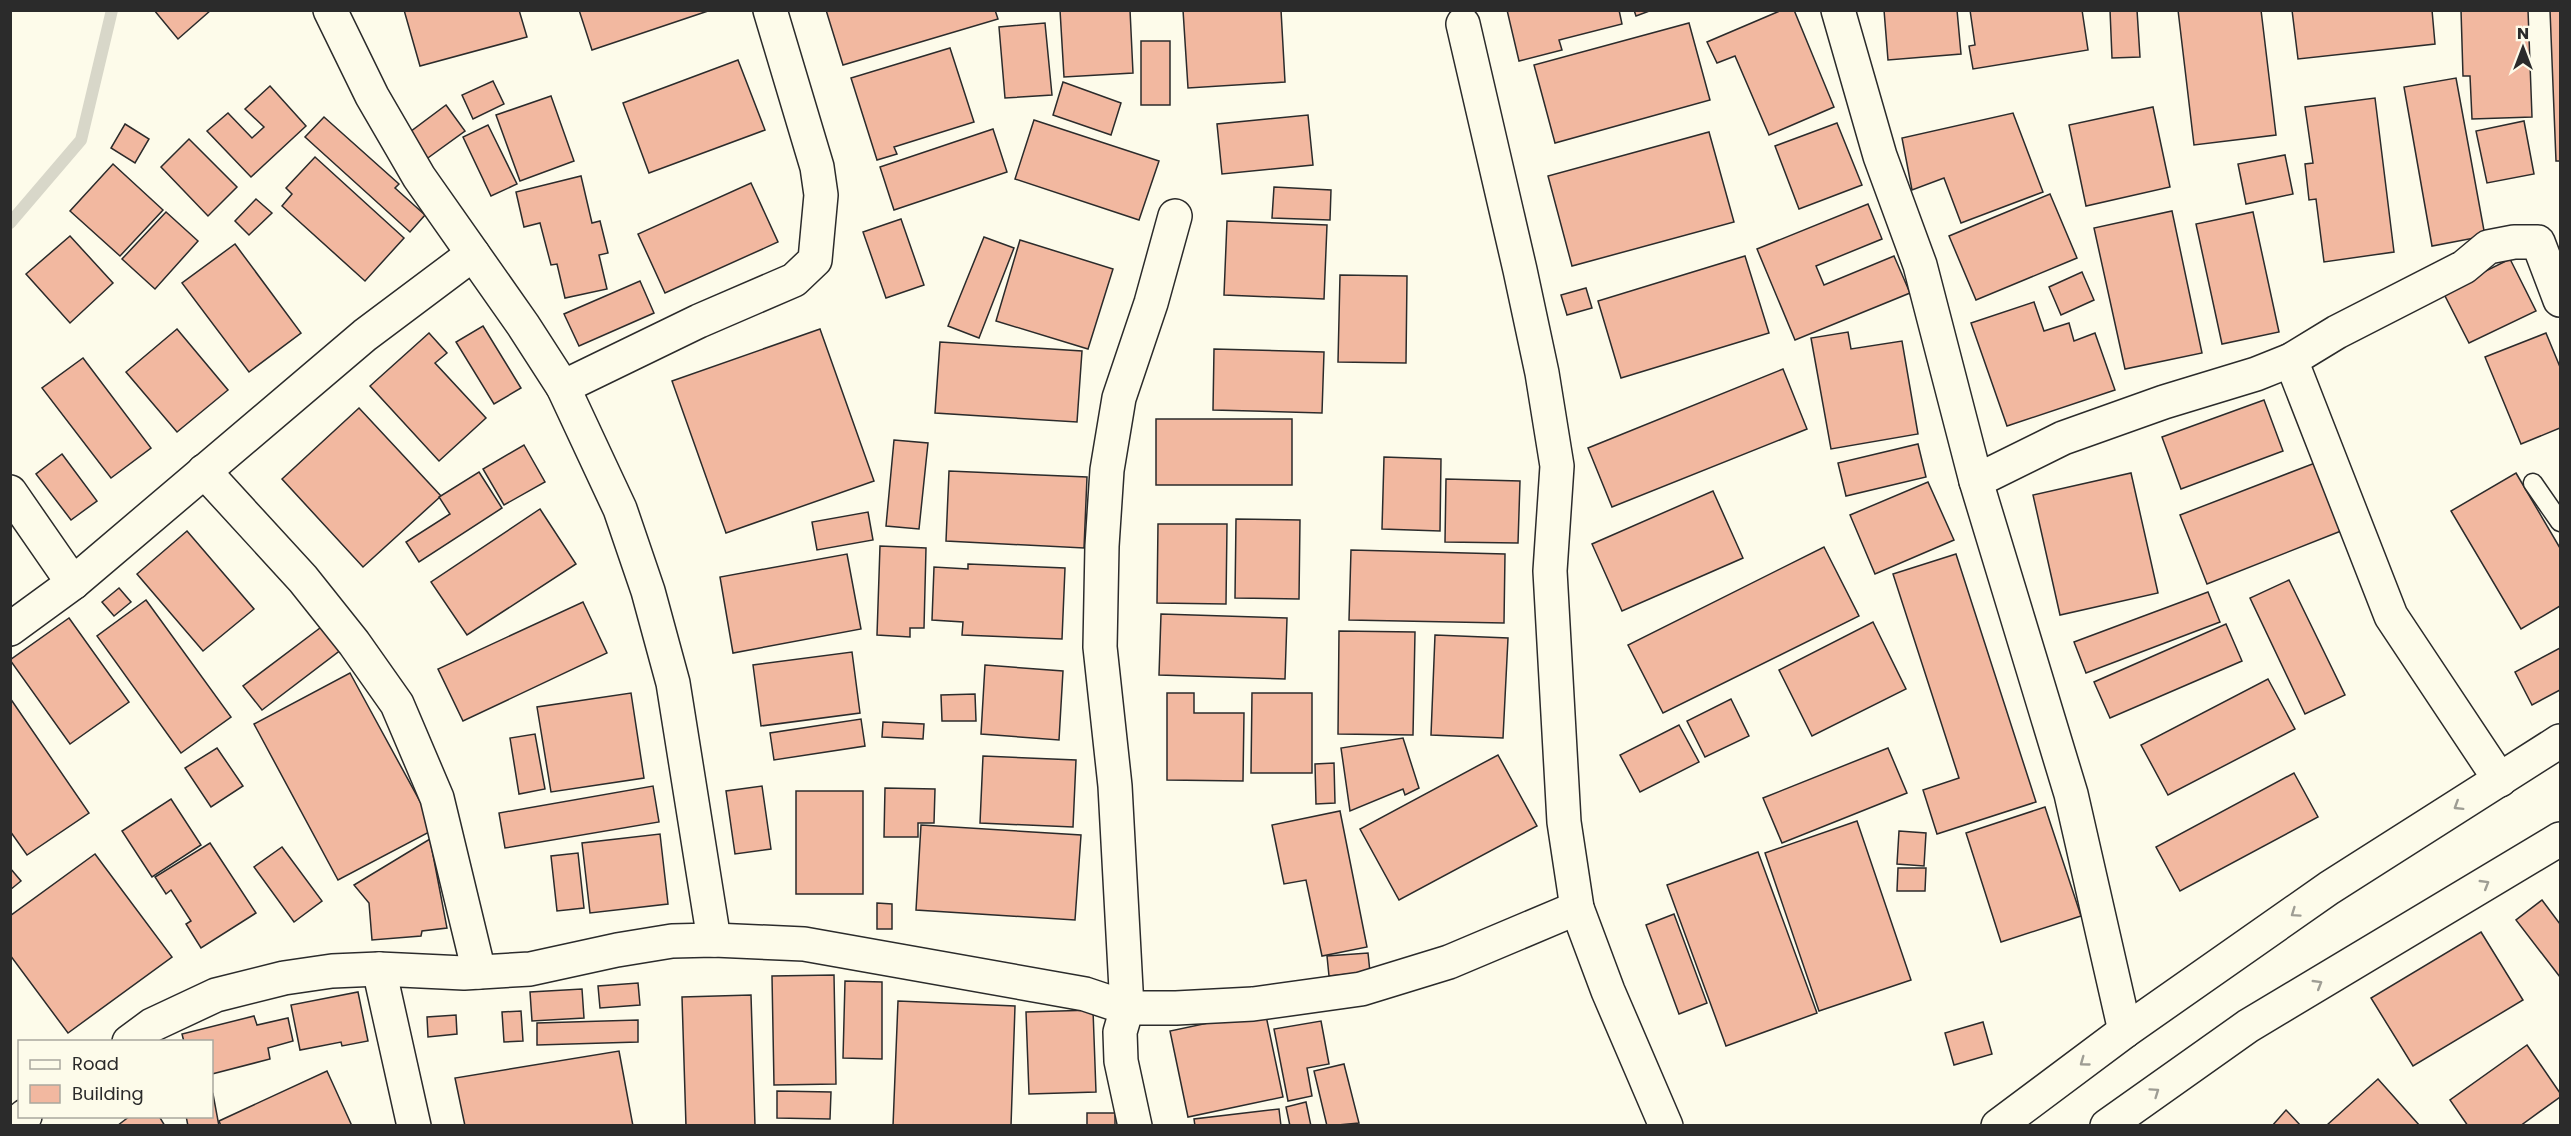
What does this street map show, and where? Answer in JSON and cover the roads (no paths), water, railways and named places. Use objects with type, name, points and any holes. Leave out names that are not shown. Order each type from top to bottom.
[{"type":"main road","points":[[330,10],[372,96],[418,177],[523,325],[563,387],[620,509],[651,602],[673,683],[714,940]]},
{"type":"main road","points":[[563,387],[699,321],[794,280],[815,260],[821,195],[817,167],[770,10]]},
{"type":"main road","points":[[1838,10],[1880,156],[1920,265],[1976,481],[2071,794],[2126,1031]]},
{"type":"main road","points":[[1463,24],[1520,270],[1544,385],[1557,466],[1550,571],[1564,822],[1577,908],[1608,990],[1666,1125]]},
{"type":"main road","points":[[1135,1125],[1121,1061],[1120,1032],[1127,1008],[1115,786],[1100,646],[1102,546],[1107,470],[1119,398],[1151,303],[1175,216]]},
{"type":"main road","points":[[1976,481],[2063,438],[2290,360],[2337,332],[2464,267],[2488,247],[2514,242],[2538,242],[2560,300]]},
{"type":"main road","points":[[10,629],[73,583],[365,335],[473,254]]},
{"type":"main road","points":[[2290,360],[2391,616],[2500,780]]},
{"type":"main road","points":[[204,471],[303,579],[354,643],[397,704],[437,798],[479,972]]},
{"type":"main road","points":[[10,492],[73,583]]},
{"type":"main road","points":[[1998,1125],[2126,1031],[2329,888],[2560,741]]},
{"type":"main road","points":[[2107,1125],[2248,1026],[2560,839]]},
{"type":"main road","points":[[130,1040],[152,1025],[216,994],[303,975],[379,969],[479,972],[530,969],[617,950],[672,941],[714,940],[804,944],[1085,994],[1127,1008],[1253,1004],[1361,989],[1449,962],[1577,908]]},
{"type":"main road","points":[[379,969],[414,1125]]},
{"type":"lane","points":[[2533,483],[2560,522]]},
{"type":"waterway","points":[[10,223],[81,140],[112,10]]}]
